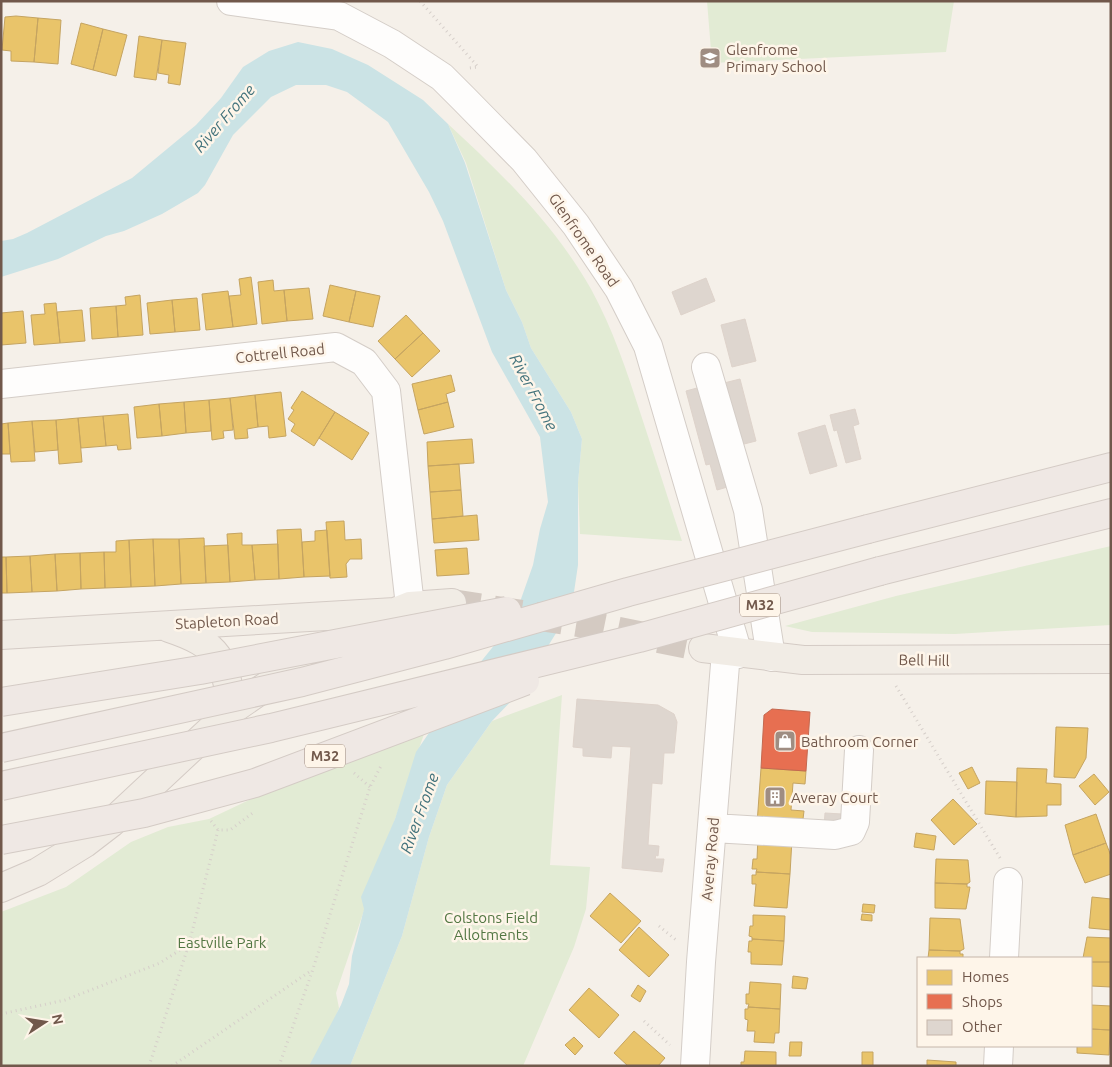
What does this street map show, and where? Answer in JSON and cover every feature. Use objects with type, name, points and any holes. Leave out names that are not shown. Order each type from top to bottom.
[{"type":"highway","points":[[1,748],[302,682],[444,645],[628,592],[1111,467]]},
{"type":"highway","name":"M32","points":[[1,786],[271,728],[639,638],[880,571],[1111,513]]},
{"type":"highway","points":[[1,702],[200,670],[445,622],[628,592]]},
{"type":"highway","name":"M32","points":[[1,840],[144,813],[255,782],[639,638]]},
{"type":"main road","name":"Stapleton Road","points":[[1,636],[403,609],[452,603]]},
{"type":"main road","points":[[1,888],[38,872],[85,843],[111,823],[232,710],[307,658],[403,609]]},
{"type":"main road","points":[[161,625],[197,637],[210,647],[220,659],[228,685],[232,710]]},
{"type":"main road","name":"Bell Hill","points":[[722,651],[771,657],[903,661],[1111,659]]},
{"type":"street","name":"Glenfrome Road","points":[[231,1],[339,16],[392,44],[442,77],[524,160],[576,225],[619,289],[648,346],[722,651]]},
{"type":"street","name":"Cottrell Road","points":[[1,384],[336,347],[364,362],[386,391],[403,609]]},
{"type":"street","points":[[706,367],[748,510],[771,657]]},
{"type":"street","name":"Averay Road","points":[[695,1066],[701,962],[713,828],[722,651]]},
{"type":"street","points":[[713,828],[835,835],[851,831],[855,822],[859,750]]},
{"type":"street","points":[[1004,957],[1008,882]]},
{"type":"street","points":[[998,1066],[1000,1047]]},
{"type":"path","points":[[420,1],[478,67],[451,68],[442,77]]},
{"type":"path","points":[[907,705],[1005,866],[1008,882]]},
{"type":"path","points":[[278,1066],[313,969],[370,787]]},
{"type":"path","points":[[149,1066],[189,944],[218,830]]},
{"type":"path","points":[[1,1014],[65,1000],[160,963],[189,944]]},
{"type":"path","points":[[172,1066],[313,969]]},
{"type":"green space","points":[[707,1],[954,1],[946,52],[712,63]]},
{"type":"green space","points":[[448,124],[507,181],[544,221],[591,289],[613,335],[625,367],[682,541],[580,534],[578,483],[582,439],[571,412],[531,348],[522,322],[506,290],[466,163]]},
{"type":"green space","points":[[1111,546],[1111,625],[955,634],[812,632],[785,626],[896,596]]},
{"type":"green space","name":"Colstons Field Allotments","points":[[562,695],[550,865],[590,867],[586,909],[574,947],[523,1066],[350,1066],[402,936],[429,837],[447,785],[492,721]]},
{"type":"green space","name":"Eastville Park","points":[[424,734],[336,993],[339,1008],[317,1066],[1,1066],[1,912],[66,887],[131,842],[168,827],[209,819],[319,767]]},
{"type":"water","name":"River Frome","points":[[298,42],[332,49],[368,65],[423,100],[448,124],[465,163],[506,290],[522,322],[531,348],[571,412],[582,439],[578,483],[578,565],[574,592],[566,617],[519,693],[492,721],[447,785],[429,837],[402,936],[350,1066],[309,1066],[341,1005],[349,984],[352,956],[364,909],[361,897],[395,819],[416,752],[458,690],[496,643],[521,599],[533,565],[540,529],[548,502],[540,437],[492,352],[443,221],[429,192],[388,122],[347,92],[326,85],[296,85],[271,97],[233,135],[205,185],[198,193],[162,214],[124,231],[106,236],[58,259],[1,277],[1,241],[13,239],[27,233],[132,178],[196,125],[221,98],[243,67],[269,51]]},
{"type":"building: Homes","points":[[5,17],[38,18],[34,62],[11,61],[11,51],[2,50]]},
{"type":"building: Homes","points":[[38,18],[61,20],[58,64],[34,62]]},
{"type":"building: Homes","points":[[81,23],[103,29],[93,70],[71,64]]},
{"type":"building: Homes","points":[[103,29],[127,35],[116,76],[93,70]]},
{"type":"building: Homes","points":[[139,36],[162,40],[156,80],[134,77]]},
{"type":"building: Homes","points":[[162,40],[186,43],[180,85],[168,83],[169,75],[158,73]]},
{"type":"building: Homes","points":[[251,277],[257,324],[233,327],[229,296],[241,295],[239,279]]},
{"type":"building: Homes","points":[[273,280],[274,291],[284,290],[287,321],[262,324],[258,282]]},
{"type":"building: Homes","points":[[330,285],[356,291],[349,322],[323,316]]},
{"type":"building: Homes","points":[[309,288],[313,319],[287,321],[284,290]]},
{"type":"building: Homes","points":[[228,291],[233,327],[206,330],[202,294]]},
{"type":"building: Homes","points":[[356,291],[380,296],[373,327],[349,322]]},
{"type":"building: Homes","points":[[140,295],[143,335],[118,337],[116,306],[126,305],[125,297]]},
{"type":"building: Homes","points":[[197,298],[200,330],[175,332],[172,300]]},
{"type":"building: Homes","points":[[172,300],[175,332],[150,334],[147,303]]},
{"type":"building: Homes","points":[[56,303],[60,343],[34,345],[31,315],[45,314],[44,304]]},
{"type":"building: Homes","points":[[116,306],[118,337],[92,339],[90,308]]},
{"type":"building: Homes","points":[[82,310],[85,341],[60,343],[57,312]]},
{"type":"building: Homes","points":[[23,311],[26,343],[1,345],[1,313]]},
{"type":"building: Homes","points":[[406,315],[423,333],[395,359],[378,341]]},
{"type":"building: Homes","points":[[423,333],[440,351],[412,377],[395,359]]},
{"type":"building: Homes","points":[[451,375],[455,391],[446,394],[448,402],[418,410],[412,384]]},
{"type":"building: Homes","points":[[302,391],[335,412],[314,446],[291,431],[295,424],[288,419],[294,410],[291,408]]},
{"type":"building: Homes","points":[[281,392],[286,436],[269,438],[268,426],[258,427],[255,395]]},
{"type":"building: Homes","points":[[255,395],[258,427],[247,429],[248,438],[235,439],[230,398]]},
{"type":"building: Homes","points":[[230,398],[233,430],[223,431],[224,438],[212,440],[209,400]]},
{"type":"building: Homes","points":[[209,400],[211,431],[186,433],[184,402]]},
{"type":"building: Homes","points":[[184,402],[186,433],[162,436],[159,404]]},
{"type":"building: Homes","points":[[448,402],[454,427],[424,434],[418,410]]},
{"type":"building: Homes","points":[[159,404],[162,436],[137,438],[134,407]]},
{"type":"building: Homes","points":[[335,412],[369,433],[352,460],[319,438]]},
{"type":"building: Homes","points":[[128,414],[131,449],[118,450],[117,445],[106,446],[103,416]]},
{"type":"building: Homes","points":[[103,416],[106,446],[81,448],[78,418]]},
{"type":"building: Homes","points":[[78,418],[82,462],[59,464],[56,420]]},
{"type":"building: Homes","points":[[56,420],[58,450],[35,452],[32,421]]},
{"type":"building: Homes","points":[[32,421],[35,461],[11,462],[8,423]]},
{"type":"building: Homes","points":[[8,423],[10,454],[1,454],[1,424]]},
{"type":"building: Homes","points":[[472,439],[474,463],[428,466],[427,442]]},
{"type":"building: Homes","points":[[459,464],[461,490],[430,492],[428,466]]},
{"type":"building: Homes","points":[[461,490],[463,516],[432,519],[430,492]]},
{"type":"building: Homes","points":[[477,515],[479,540],[434,543],[432,519]]},
{"type":"building: Homes","points":[[344,521],[345,540],[361,539],[362,559],[350,559],[346,564],[347,577],[330,578],[326,522]]},
{"type":"building: Homes","points":[[301,529],[304,577],[279,579],[277,530]]},
{"type":"building: Homes","points":[[327,530],[330,576],[304,577],[302,542],[315,541],[315,531]]},
{"type":"building: Homes","points":[[242,533],[242,545],[252,545],[255,580],[230,582],[227,534]]},
{"type":"building: Homes","points":[[204,538],[206,583],[181,584],[179,539]]},
{"type":"building: Homes","points":[[153,539],[155,586],[131,587],[129,540]]},
{"type":"building: Homes","points":[[153,539],[179,539],[181,584],[155,586]]},
{"type":"building: Homes","points":[[129,540],[131,587],[105,588],[104,552],[116,552],[116,541]]},
{"type":"building: Homes","points":[[278,544],[279,579],[255,580],[252,545]]},
{"type":"building: Homes","points":[[228,545],[230,582],[206,583],[204,546]]},
{"type":"building: Homes","points":[[467,548],[469,574],[437,576],[435,550]]},
{"type":"building: Homes","points":[[104,552],[105,588],[81,589],[80,553]]},
{"type":"building: Homes","points":[[80,553],[81,589],[57,591],[55,554]]},
{"type":"building: Homes","points":[[55,554],[57,591],[32,592],[30,556]]},
{"type":"building: Homes","points":[[30,556],[32,592],[7,593],[6,557]]},
{"type":"building: Homes","points":[[1,557],[6,557],[7,593],[1,593]]},
{"type":"building: Homes","points":[[1056,727],[1088,728],[1086,758],[1075,778],[1054,777]]},
{"type":"building: Homes","points":[[972,767],[980,783],[968,789],[959,773]]},
{"type":"building: Homes","name":"Averay Court","points":[[761,768],[806,771],[805,784],[793,783],[791,810],[804,811],[802,827],[757,824]]},
{"type":"building: Homes","points":[[1017,768],[1047,769],[1046,783],[1061,784],[1061,805],[1047,805],[1047,816],[1016,817]]},
{"type":"building: Homes","points":[[1094,774],[1109,792],[1095,805],[1079,786]]},
{"type":"building: Homes","points":[[986,781],[1017,782],[1016,817],[985,814]]},
{"type":"building: Homes","points":[[953,799],[977,824],[954,845],[931,820]]},
{"type":"building: Homes","points":[[1096,814],[1106,843],[1073,855],[1065,825]]},
{"type":"building: Homes","points":[[916,833],[936,836],[934,850],[914,847]]},
{"type":"building: Homes","points":[[758,837],[792,839],[790,874],[756,872],[757,869],[752,869],[753,859],[757,859]]},
{"type":"building: Homes","points":[[1106,843],[1111,856],[1111,874],[1085,883],[1073,855]]},
{"type":"building: Homes","points":[[936,859],[968,860],[970,882],[967,884],[935,883]]},
{"type":"building: Homes","points":[[756,872],[790,874],[787,908],[754,906],[756,884],[752,884],[752,875],[756,875]]},
{"type":"building: Homes","points":[[935,883],[967,884],[967,887],[970,887],[966,909],[935,908]]},
{"type":"building: Homes","points":[[610,893],[641,921],[621,943],[590,916]]},
{"type":"building: Homes","points":[[1092,897],[1111,899],[1111,930],[1089,928]]},
{"type":"building: Homes","points":[[863,904],[875,905],[874,913],[862,912]]},
{"type":"building: Homes","points":[[862,914],[872,915],[872,921],[861,920]]},
{"type":"building: Homes","points":[[753,915],[785,916],[784,941],[752,939],[749,936],[750,926],[753,926]]},
{"type":"building: Homes","points":[[930,918],[960,919],[964,949],[960,951],[929,950]]},
{"type":"building: Homes","points":[[639,927],[669,955],[649,977],[619,950]]},
{"type":"building: Homes","points":[[1087,937],[1111,938],[1111,962],[1092,962],[1092,957],[1083,957]]},
{"type":"building: Homes","points":[[752,939],[784,941],[782,965],[751,964],[751,952],[748,952],[749,941],[752,941]]},
{"type":"building: Homes","points":[[929,950],[960,951],[960,954],[963,954],[963,957],[928,957]]},
{"type":"building: Homes","points":[[1092,962],[1111,962],[1111,987],[1092,986]]},
{"type":"building: Homes","points":[[793,976],[808,978],[806,989],[792,988]]},
{"type":"building: Homes","points":[[750,982],[781,984],[780,1009],[748,1007],[749,1004],[746,1004],[746,994],[749,994]]},
{"type":"building: Homes","points":[[638,985],[646,991],[640,1002],[631,996]]},
{"type":"building: Homes","points":[[589,988],[619,1015],[599,1038],[569,1010]]},
{"type":"building: Homes","points":[[1092,1005],[1111,1006],[1110,1030],[1092,1029]]},
{"type":"building: Homes","points":[[748,1007],[780,1009],[779,1033],[775,1033],[774,1043],[754,1042],[755,1031],[747,1031],[748,1020],[745,1019],[745,1009],[748,1009]]},
{"type":"building: Homes","points":[[1092,1029],[1110,1030],[1109,1055],[1077,1053],[1077,1047],[1092,1047]]},
{"type":"building: Homes","points":[[634,1031],[665,1058],[658,1066],[628,1066],[614,1053]]},
{"type":"building: Homes","points":[[574,1037],[583,1046],[575,1055],[565,1045]]},
{"type":"building: Homes","points":[[790,1042],[802,1042],[801,1056],[789,1056]]},
{"type":"building: Homes","points":[[745,1051],[776,1052],[776,1066],[741,1066],[741,1062],[744,1062]]},
{"type":"building: Homes","points":[[862,1052],[873,1052],[873,1066],[862,1066]]},
{"type":"building: Homes","points":[[927,1060],[956,1062],[956,1066],[927,1066]]},
{"type":"building: Shops","name":"Bathroom Corner","points":[[772,709],[810,712],[806,771],[761,768],[764,715]]},
{"type":"building: Other","points":[[706,278],[715,301],[681,315],[672,292]]},
{"type":"building: Other","points":[[745,319],[756,361],[732,367],[721,325]]},
{"type":"building: Other","points":[[740,379],[756,441],[740,445],[724,383]]},
{"type":"building: Other","points":[[708,385],[731,486],[717,490],[710,464],[706,465],[686,391]]},
{"type":"building: Other","points":[[855,409],[859,424],[853,426],[861,459],[846,463],[837,430],[834,431],[830,415]]},
{"type":"building: Other","points":[[825,425],[837,466],[810,474],[798,433]]},
{"type":"building: Other","points":[[577,699],[658,705],[674,714],[677,722],[674,753],[664,753],[662,784],[652,783],[648,845],[659,846],[658,856],[656,855],[655,859],[664,859],[662,872],[622,868],[631,747],[612,746],[611,758],[583,756],[583,748],[573,747]]},
{"type":"building: Other","points":[[825,813],[842,814],[841,829],[824,827]]},
{"type":"tunnel","points":[[452,603],[585,624],[703,648]]},
{"type":"place","name":"Glenfrome Primary School","points":[[710,58]]},
{"type":"place","name":"Bathroom Corner","points":[[785,741]]},
{"type":"place","name":"Averay Court","points":[[775,797]]}]
